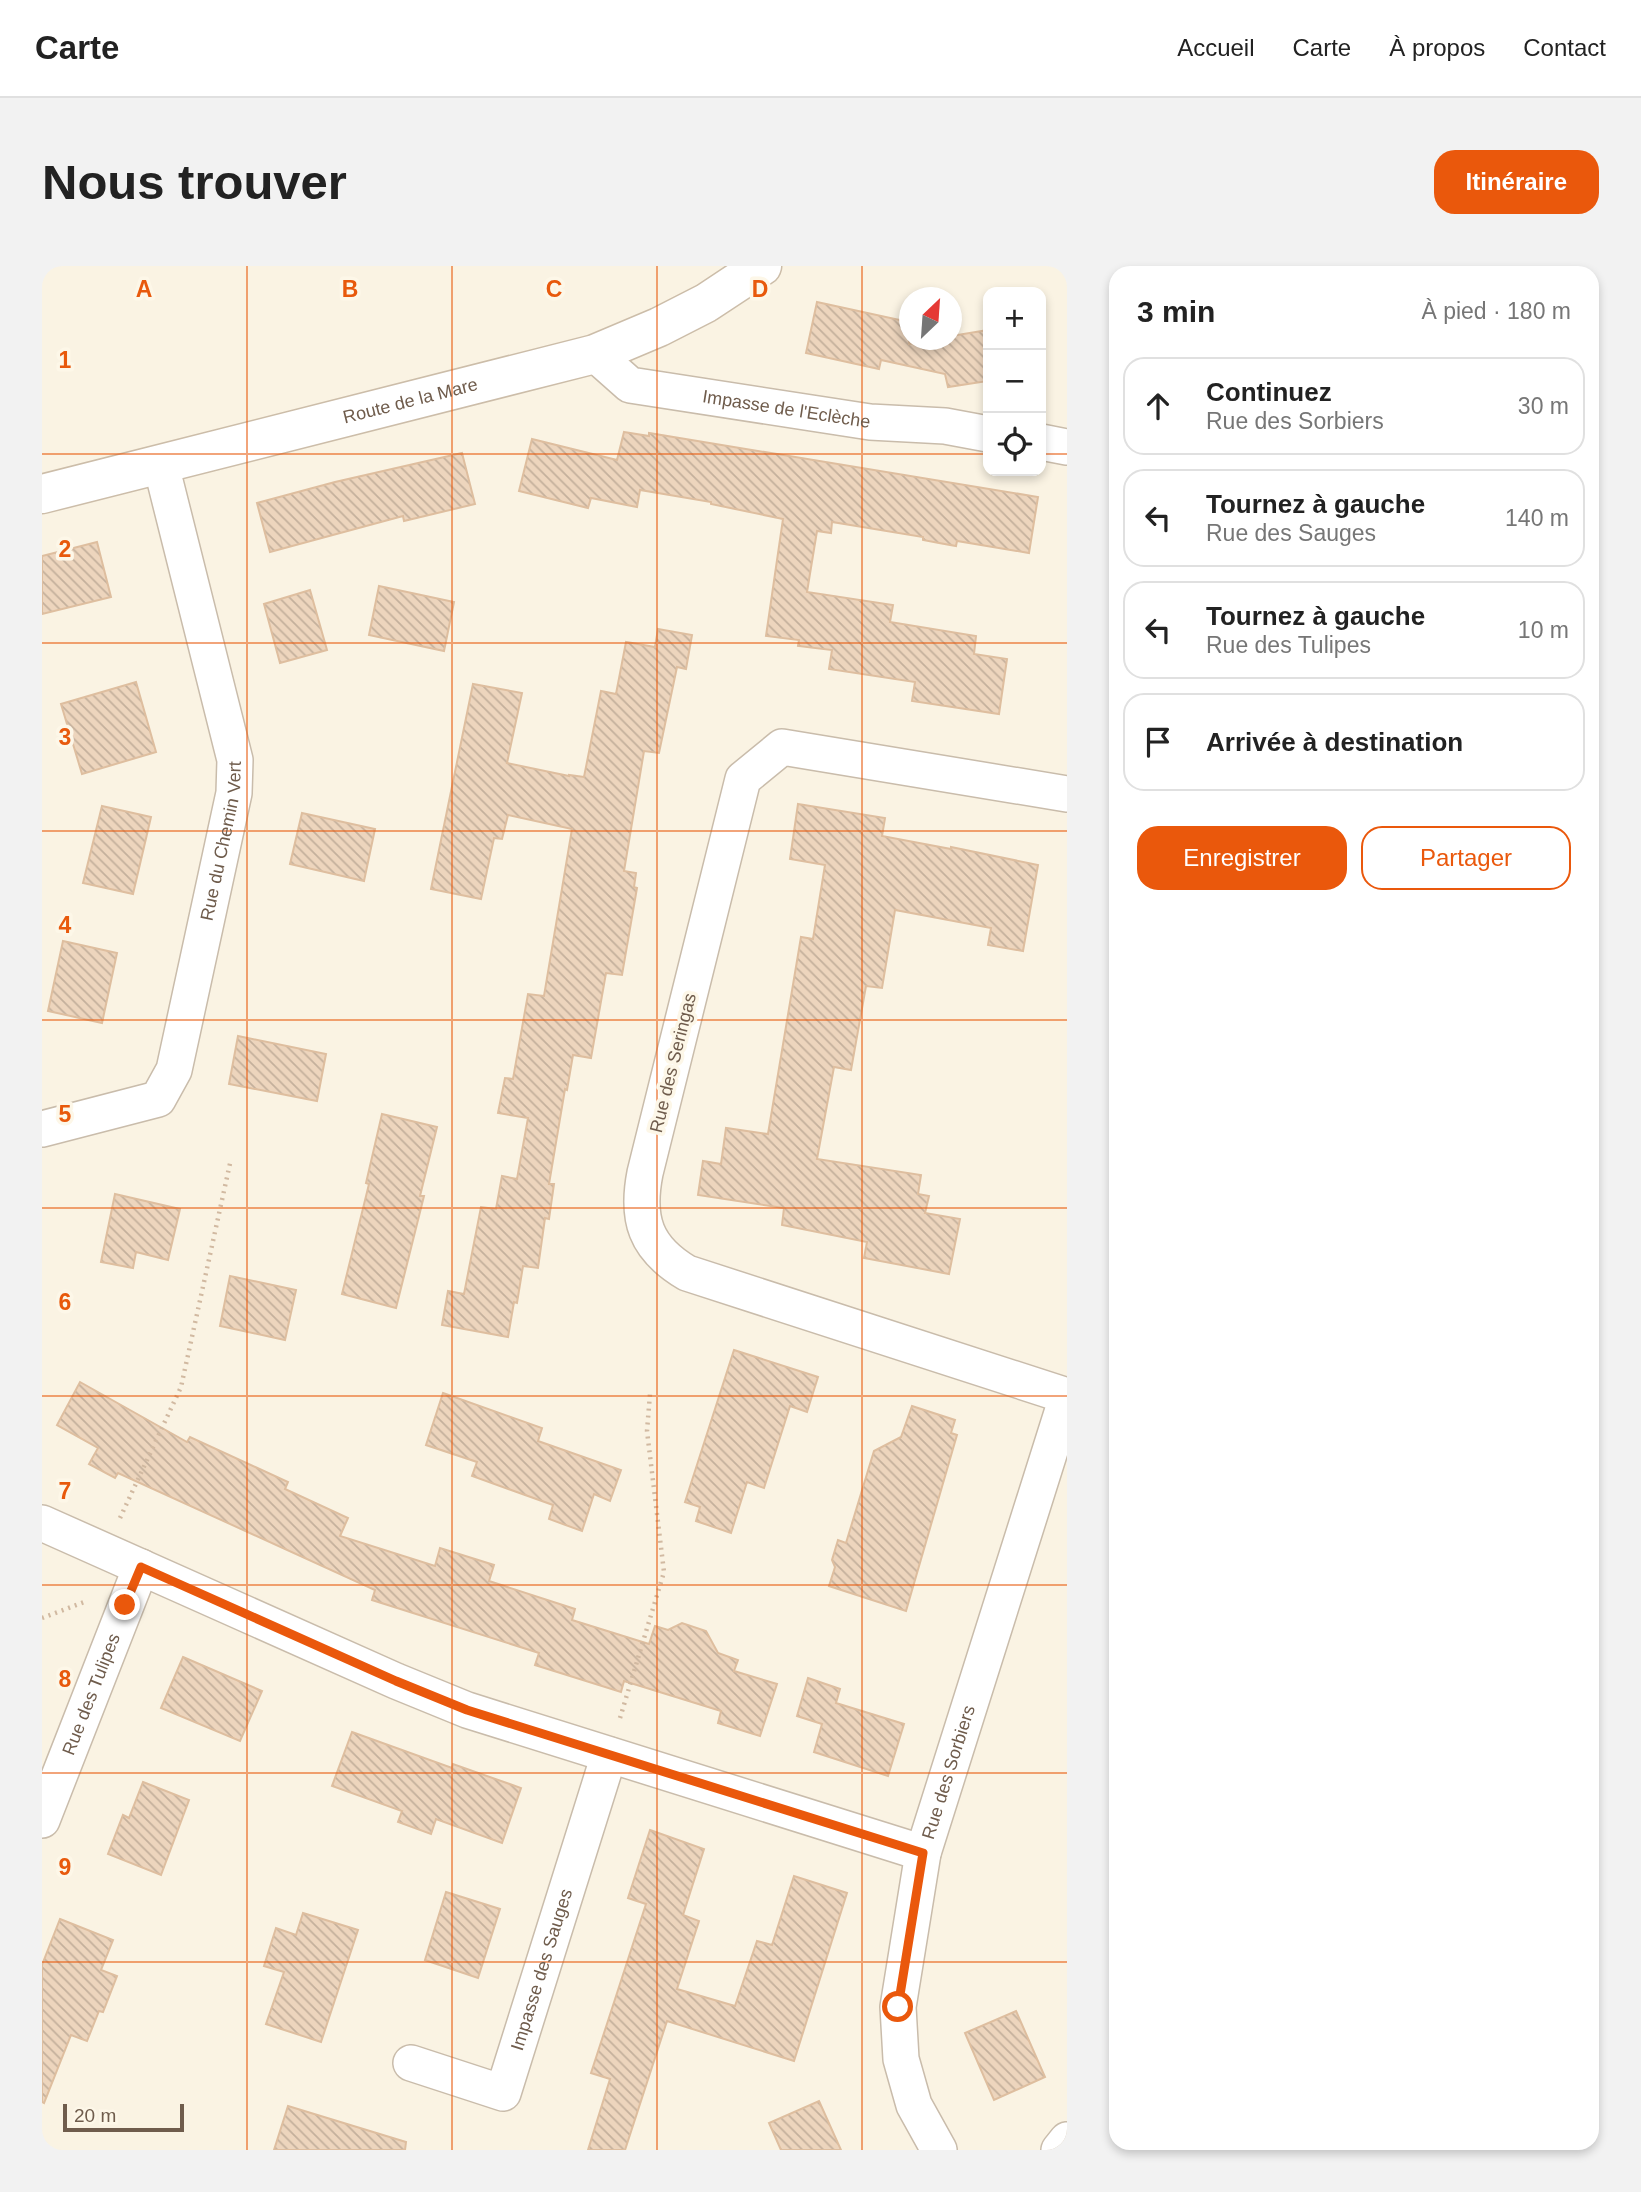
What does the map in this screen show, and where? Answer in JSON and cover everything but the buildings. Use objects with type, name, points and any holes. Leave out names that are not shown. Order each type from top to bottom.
[{"type":"street","name":"Route de la Mare","points":[[42,495],[595,354],[659,327],[706,303],[762,266]]},
{"type":"street","name":"Impasse de l'Eclèche","points":[[595,354],[630,385],[870,422],[945,426],[983,433]]},
{"type":"street","points":[[1046,443],[1067,447]]},
{"type":"street","name":"Rue du Chemin Vert","points":[[42,1129],[158,1099],[174,1070],[234,793],[235,760],[161,465]]},
{"type":"street","name":"Rue des Seringas","points":[[1067,794],[782,747],[743,779],[641,1192],[641,1213],[646,1232],[654,1247],[669,1262],[687,1273],[1067,1396]]},
{"type":"street","name":"Rue des Sorbiers","points":[[939,2150],[914,2105],[901,2059],[898,2007],[923,1853],[1067,1396]]},
{"type":"street","points":[[42,1523],[455,1705],[923,1853]]},
{"type":"street","name":"Rue des Tulipes","points":[[42,1821],[141,1567]]},
{"type":"street","name":"Impasse des Sauges","points":[[411,2063],[503,2093],[609,1755]]},
{"type":"street","points":[[1059,2150],[1067,2140]]},
{"type":"path","points":[[105,1551],[181,1387],[230,1159]]},
{"type":"path","points":[[609,1755],[664,1572],[647,1431],[650,1394]]},
{"type":"path","points":[[42,1618],[87,1600]]},
{"type":"route","points":[[125,1605],[141,1567],[467,1710],[923,1853],[898,2007]]}]
